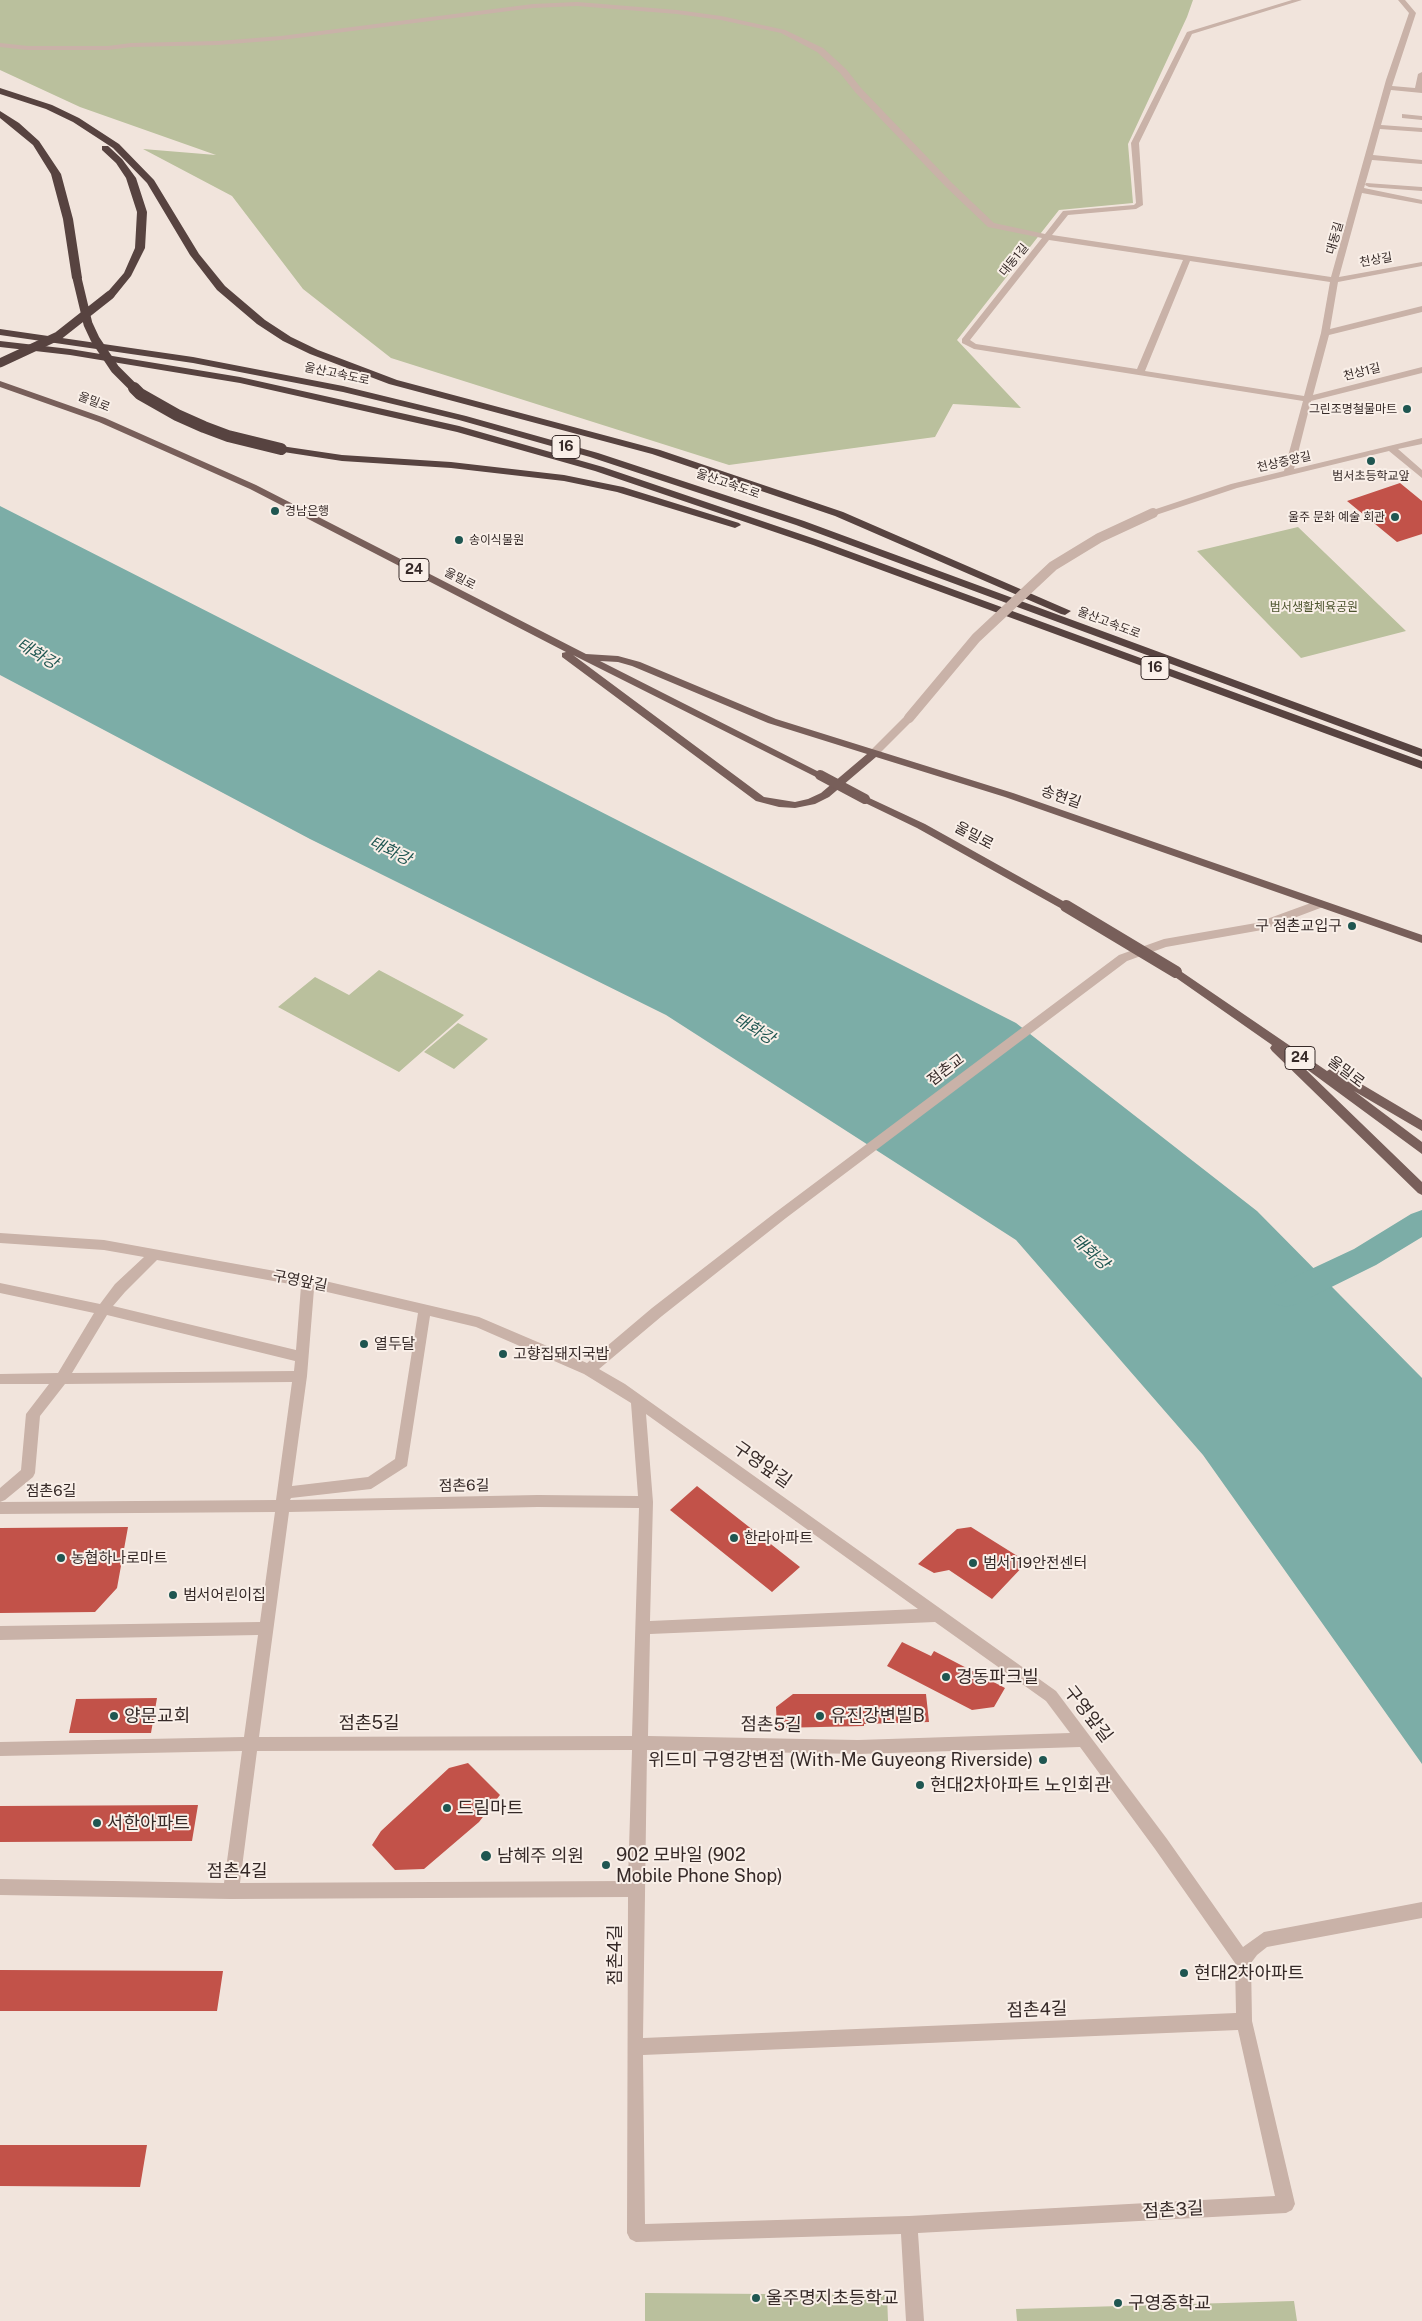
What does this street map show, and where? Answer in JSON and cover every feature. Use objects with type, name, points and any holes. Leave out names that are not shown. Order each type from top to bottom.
[{"type":"highway","points":[[0,93],[64,120],[86,133],[119,161],[131,178],[142,212],[140,248],[128,274],[110,294],[84,317],[58,336],[0,363]]},
{"type":"highway","points":[[0,93],[20,96],[49,107],[83,124],[116,146],[151,182],[195,254],[221,288],[261,322],[287,339],[314,352],[394,382],[656,452],[839,514],[1078,617],[1112,638]]},
{"type":"highway","points":[[0,114],[36,143],[56,174],[68,219],[77,278],[86,317],[94,338],[115,370],[140,394],[177,415],[228,436],[281,449],[342,458],[496,469],[592,483],[667,503],[856,566],[888,569]]},
{"type":"highway","name":"울산고속도로","points":[[0,332],[184,358],[274,375],[394,401],[532,437],[657,474],[800,523],[1112,638],[1178,665],[1422,753]]},
{"type":"highway","name":"울산고속도로","points":[[0,344],[70,352],[240,380],[459,429],[581,463],[668,491],[888,569],[1422,765]]},
{"type":"main road","name":"울밀로","points":[[0,384],[102,420],[254,487],[583,657],[937,835],[1066,906],[1176,972],[1334,1082],[1422,1149]]},
{"type":"main road","points":[[538,634],[760,799],[779,804],[795,805],[811,802],[825,796],[873,754]]},
{"type":"main road","name":"송현길","points":[[583,657],[618,659],[636,664],[772,721],[1009,795],[1319,904]]},
{"type":"main road","points":[[1319,904],[1422,939]]},
{"type":"main road","points":[[1247,1020],[1422,1126]]},
{"type":"main road","points":[[1247,1020],[1422,1190]]},
{"type":"street","name":"대동1길","points":[[1299,0],[1189,33],[1135,143],[1140,203],[1136,207],[1066,213],[964,341],[974,346],[1308,399]]},
{"type":"street","name":"대동길","points":[[1288,473],[1325,333],[1334,280],[1388,88],[1413,13],[1401,0]]},
{"type":"street","name":"천상길","points":[[0,45],[28,48],[108,48],[131,45],[218,43],[281,38],[534,6],[577,4],[677,12],[721,18],[783,31],[820,50],[843,71],[858,90],[950,186],[991,225],[1047,237],[1334,280],[1422,264]]},
{"type":"street","points":[[1388,88],[1420,91],[1422,74]]},
{"type":"street","points":[[1405,116],[1422,118]]},
{"type":"street","points":[[1377,127],[1422,130]]},
{"type":"street","points":[[1369,157],[1422,162]]},
{"type":"street","points":[[1361,187],[1422,189]]},
{"type":"street","points":[[1361,187],[1422,202]]},
{"type":"street","points":[[1140,372],[1187,259]]},
{"type":"street","points":[[1325,333],[1422,309]]},
{"type":"street","name":"천상1길","points":[[1308,399],[1422,370]]},
{"type":"street","name":"천상중앙길","points":[[873,754],[909,718],[976,638],[1053,566],[1099,538],[1153,513],[1209,493],[1422,441]]},
{"type":"street","points":[[1392,449],[1422,475]]},
{"type":"street","name":"점촌교","points":[[589,1370],[665,1306],[813,1191],[1098,975],[1124,958],[1164,943],[1258,927],[1319,904]]},
{"type":"street","name":"구영앞길","points":[[0,1238],[104,1245],[308,1282],[426,1309],[479,1322],[589,1370],[620,1388],[638,1403],[1051,1696],[1161,1844],[1243,1961]]},
{"type":"street","points":[[0,1496],[28,1473],[33,1414],[62,1378],[103,1310],[120,1288],[155,1254]]},
{"type":"street","points":[[231,1891],[300,1376],[308,1282]]},
{"type":"street","points":[[0,1288],[154,1320],[302,1357]]},
{"type":"street","points":[[283,1499],[371,1483],[402,1462],[420,1331],[426,1309]]},
{"type":"street","points":[[0,1379],[300,1376]]},
{"type":"street","points":[[636,1889],[638,1743],[646,1502],[638,1403]]},
{"type":"street","name":"점촌6길","points":[[0,1508],[283,1499],[646,1502]]},
{"type":"street","points":[[642,1628],[938,1616]]},
{"type":"street","points":[[0,1633],[265,1628]]},
{"type":"street","name":"점촌5길","points":[[0,1749],[250,1744],[638,1743],[858,1747],[1083,1740]]},
{"type":"street","name":"점촌4길","points":[[0,1887],[231,1891],[636,1889],[635,2047],[1244,2021]]},
{"type":"street","points":[[1243,1961],[1251,1949],[1264,1940],[1422,1910]]},
{"type":"street","name":"점촌3길","points":[[909,2224],[1286,2204],[1244,2021],[1243,1961]]},
{"type":"street","points":[[635,2047],[636,2233],[909,2224],[915,2321]]},
{"type":"green space","points":[[0,0],[1193,0],[1187,17],[1128,144],[1133,203],[1059,210],[957,340],[1021,408],[953,404],[935,437],[729,465],[391,358],[303,289],[232,196],[143,149],[216,155],[80,107],[0,70]]},
{"type":"green space","name":"범서생활체육공원","points":[[1298,527],[1406,631],[1301,658],[1197,551]]},
{"type":"green space","points":[[379,970],[464,1015],[399,1072],[278,1007],[315,977],[349,995]]},
{"type":"green space","points":[[458,1023],[488,1039],[454,1069],[424,1052]]},
{"type":"green space","points":[[645,2293],[887,2295],[888,2321],[645,2321]]},
{"type":"green space","points":[[1294,2301],[1297,2321],[1017,2321],[1016,2309]]},
{"type":"water","name":"태화강","points":[[0,506],[1016,1023],[1257,1211],[1422,1378],[1422,1764],[1203,1455],[1016,1240],[666,1015],[310,839],[0,675]]},
{"type":"building","name":"울주 문화 예술 회관","points":[[1400,483],[1422,501],[1422,534],[1397,542],[1347,501]]},
{"type":"building","name":"한라아파트","points":[[697,1486],[800,1567],[772,1592],[670,1510]]},
{"type":"building","name":"농협하나로마트","points":[[128,1527],[117,1588],[95,1612],[0,1613],[0,1528]]},
{"type":"building","name":"범서119안전센터","points":[[971,1527],[1027,1562],[992,1599],[949,1570],[934,1573],[918,1564],[957,1529]]},
{"type":"building","name":"경동파크빌","points":[[902,1642],[931,1656],[934,1651],[1005,1688],[994,1707],[972,1710],[887,1666]]},
{"type":"building","points":[[793,1694],[926,1694],[929,1722],[777,1728],[776,1707]]},
{"type":"building","name":"양문교회","points":[[157,1698],[151,1733],[69,1733],[76,1699]]},
{"type":"building","name":"드림마트","points":[[468,1763],[500,1795],[479,1822],[424,1869],[395,1870],[372,1845],[381,1831],[449,1768]]},
{"type":"building","name":"서한아파트","points":[[198,1805],[192,1841],[0,1842],[0,1806]]},
{"type":"building","points":[[0,1970],[223,1971],[217,2011],[0,2011]]},
{"type":"building","points":[[0,2145],[147,2145],[140,2187],[0,2186]]},
{"type":"waterway","points":[[1286,1295],[1365,1257],[1422,1222]]},
{"type":"place","name":"그린조명철물마트","points":[[1407,409]]},
{"type":"place","name":"범서초등학교앞","points":[[1371,461]]},
{"type":"place","name":"경남은행","points":[[275,511]]},
{"type":"place","name":"울주 문화 예술 회관","points":[[1395,517]]},
{"type":"place","name":"송이식물원","points":[[459,540]]},
{"type":"place","name":"구 점촌교입구","points":[[1352,926]]},
{"type":"place","name":"열두달","points":[[364,1344]]},
{"type":"place","name":"고향집돼지국밥","points":[[503,1354]]},
{"type":"place","name":"한라아파트","points":[[734,1538]]},
{"type":"place","name":"농협하나로마트","points":[[61,1558]]},
{"type":"place","name":"범서119안전센터","points":[[973,1563]]},
{"type":"place","name":"범서어린이집","points":[[173,1595]]},
{"type":"place","name":"경동파크빌","points":[[946,1677]]},
{"type":"place","name":"양문교회","points":[[114,1716]]},
{"type":"place","name":"유진강변빌B","points":[[820,1716]]},
{"type":"place","name":"위드미 구영강변점 (With-Me Guyeong Riverside)","points":[[1043,1760]]},
{"type":"place","name":"현대2차아파트 노인회관","points":[[920,1785]]},
{"type":"place","name":"드림마트","points":[[447,1808]]},
{"type":"place","name":"서한아파트","points":[[97,1823]]},
{"type":"place","name":"남혜주 의원","points":[[486,1856]]},
{"type":"place","name":"902 모바일 (902 Mobile Phone Shop)","points":[[606,1865]]},
{"type":"place","name":"현대2차아파트","points":[[1184,1973]]},
{"type":"place","name":"울주명지초등학교","points":[[756,2298]]},
{"type":"place","name":"구영중학교","points":[[1118,2303]]}]
